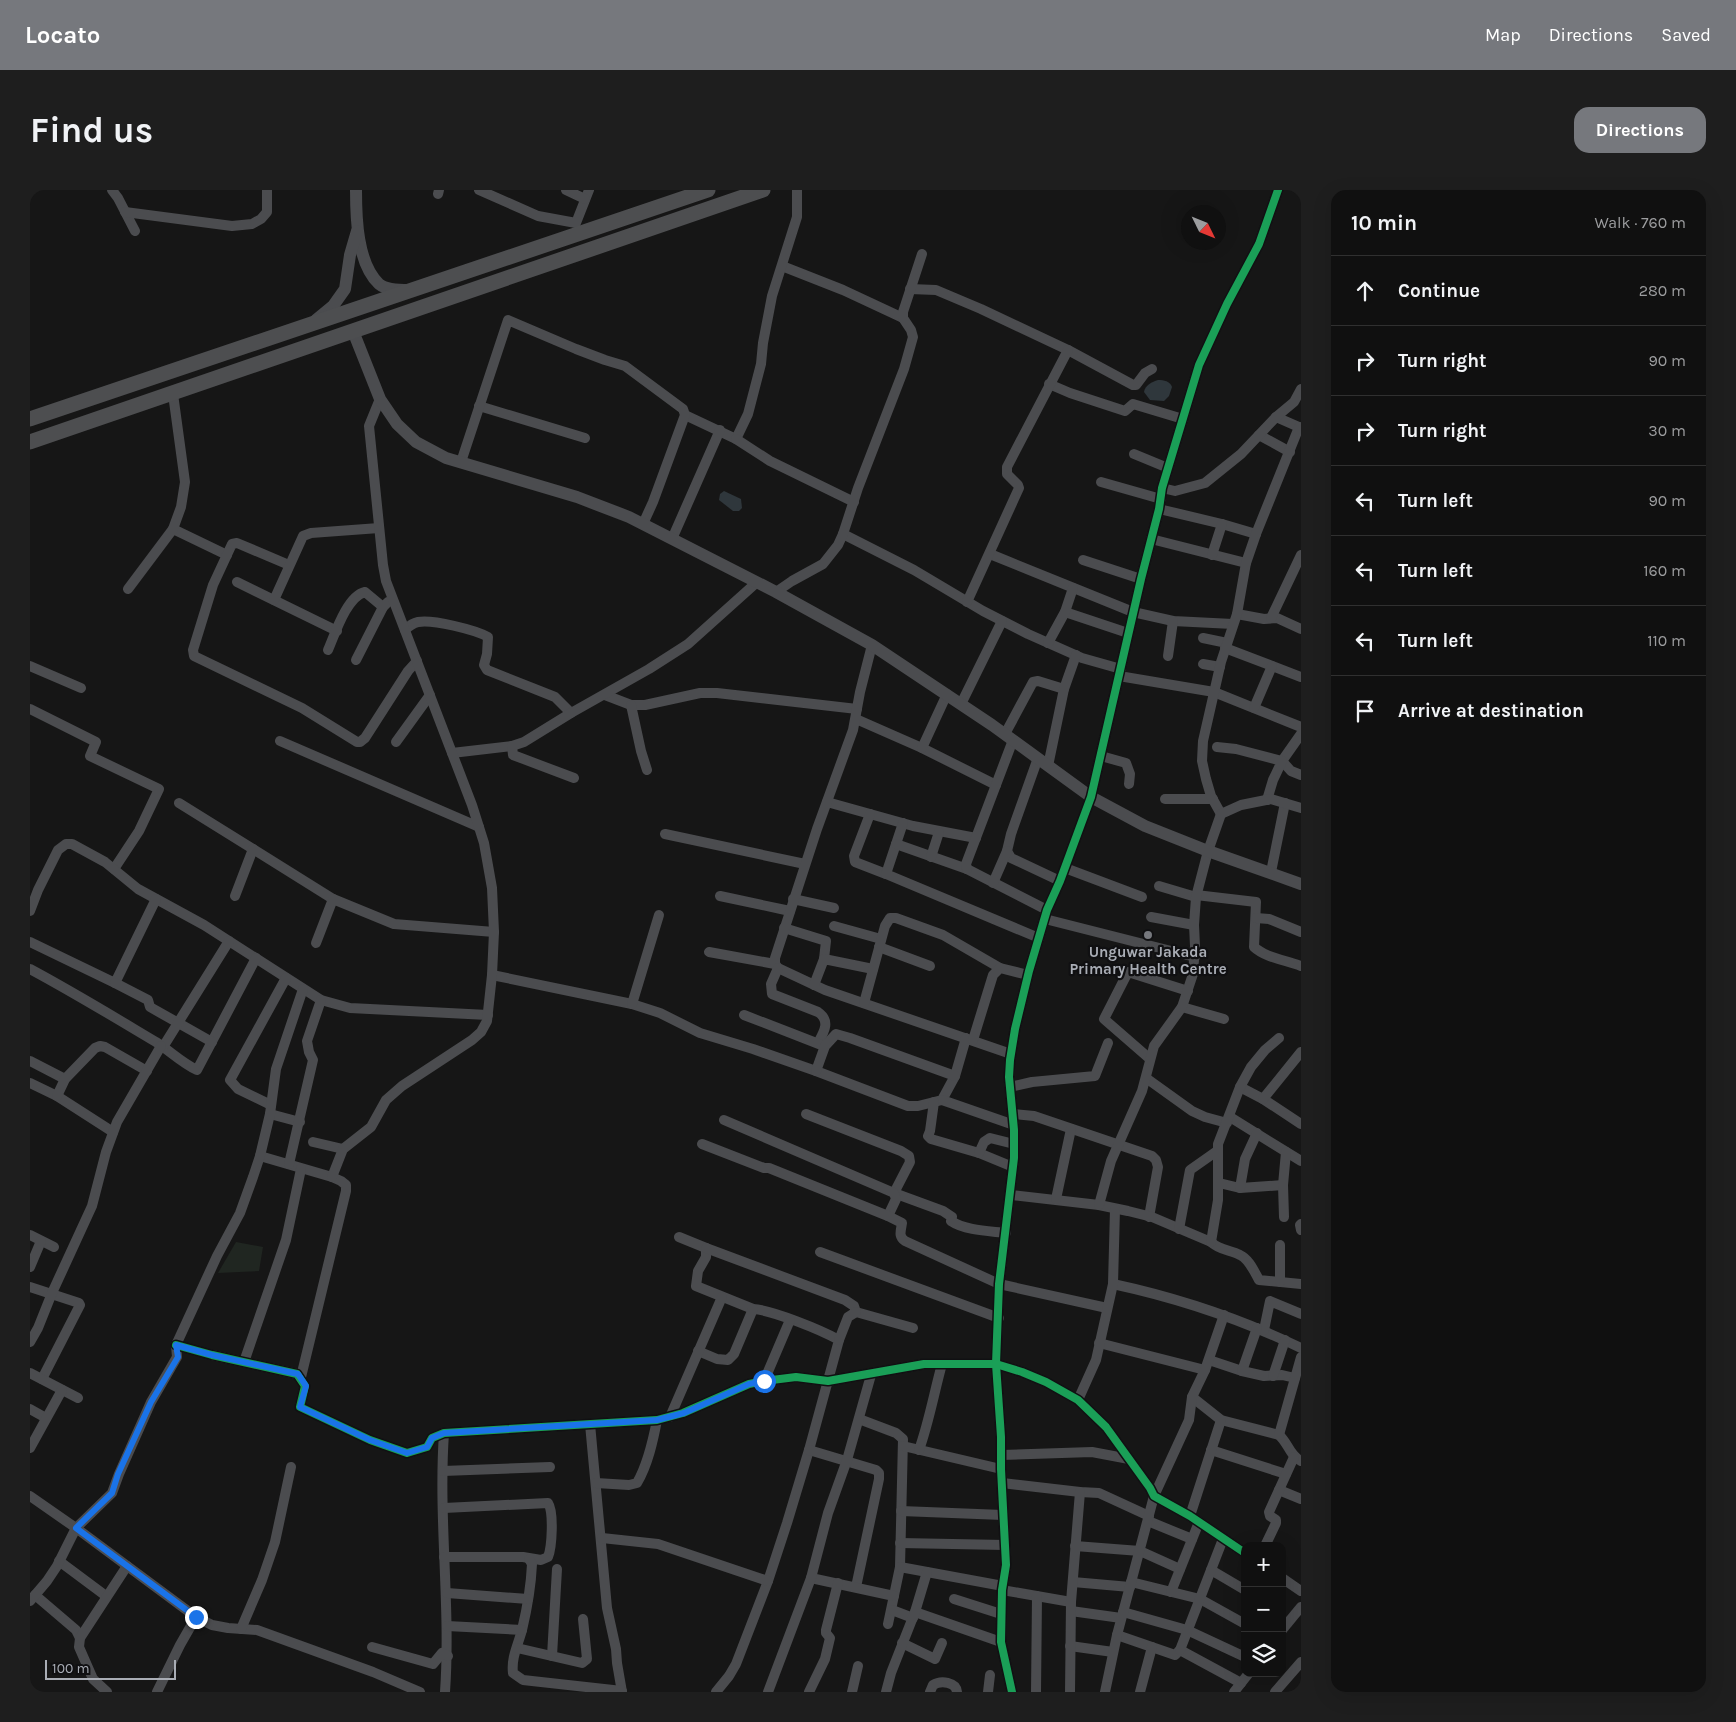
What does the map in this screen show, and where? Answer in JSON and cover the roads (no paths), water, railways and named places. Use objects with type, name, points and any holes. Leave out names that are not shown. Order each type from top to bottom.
[{"type":"main road","points":[[30,419],[708,190]]},
{"type":"main road","points":[[30,442],[763,190]]},
{"type":"street","points":[[112,190],[136,231]]},
{"type":"street","points":[[125,212],[232,226],[252,224],[261,219],[267,212],[267,190]]},
{"type":"street","points":[[356,190],[357,231],[367,267],[379,285],[393,289],[411,290]]},
{"type":"street","points":[[479,190],[538,216],[576,223],[587,195],[566,190]]},
{"type":"street","points":[[736,439],[748,414],[761,364],[768,313],[797,217],[797,190]]},
{"type":"street","points":[[1012,1692],[1000,1642],[1006,1565],[996,1364],[999,1284],[1013,1167],[1013,1120],[1009,1077],[1015,1029],[1028,975],[1046,915],[1091,797],[1168,468],[1199,365],[1226,304],[1258,244],[1278,190]]},
{"type":"street","points":[[295,329],[320,318],[333,306],[345,289],[350,255],[357,231]]},
{"type":"street","points":[[903,318],[903,312],[922,254]]},
{"type":"street","points":[[776,592],[792,580],[823,564],[844,534],[854,502],[889,411],[913,337],[912,330],[903,318],[844,290],[782,266]]},
{"type":"street","points":[[910,289],[936,290],[982,308],[1136,385]]},
{"type":"street","points":[[461,462],[508,320],[583,352],[625,366],[683,409],[685,415],[643,524]]},
{"type":"street","points":[[353,331],[380,399],[397,424],[416,442],[446,458],[577,497],[629,516],[776,592],[872,645],[1009,737],[1091,797],[1145,826],[1301,884]]},
{"type":"street","points":[[967,602],[1019,488],[1007,474],[1007,467],[1068,350]]},
{"type":"street","points":[[1049,384],[1125,411],[1133,404],[1136,385],[1145,373],[1152,369]]},
{"type":"street","points":[[1161,499],[1175,491],[1205,483],[1241,454],[1276,417],[1294,402],[1301,389]]},
{"type":"street","points":[[128,589],[173,529],[181,507],[185,482],[174,394]]},
{"type":"street","points":[[332,1177],[343,1149],[371,1127],[386,1100],[402,1086],[472,1040],[481,1032],[488,1021],[492,975],[494,932],[492,888],[484,843],[452,753],[386,581],[368,426],[380,399]]},
{"type":"street","points":[[1133,404],[1183,419]]},
{"type":"street","points":[[479,406],[585,438]]},
{"type":"street","points":[[685,415],[720,430],[770,461],[854,502]]},
{"type":"street","points":[[1099,1205],[1111,1161],[1132,1115],[1146,1078],[1150,1058],[1159,1038],[1182,1007],[1193,974],[1196,896],[1208,851],[1221,814],[1213,799],[1202,762],[1203,741],[1220,667],[1237,614],[1246,563],[1300,427],[1276,417]]},
{"type":"street","points":[[672,539],[720,430]]},
{"type":"street","points":[[1259,435],[1290,452]]},
{"type":"street","points":[[1134,454],[1168,468]]},
{"type":"street","points":[[1101,482],[1161,499],[1222,524],[1256,534]]},
{"type":"street","points":[[1212,555],[1222,524]]},
{"type":"street","points":[[274,600],[303,536],[311,533],[379,528]]},
{"type":"street","points":[[173,529],[227,555]]},
{"type":"street","points":[[844,534],[914,570],[1002,621],[1076,655],[1120,672],[1214,692],[1301,727]]},
{"type":"street","points":[[1151,539],[1246,563]]},
{"type":"street","points":[[289,566],[234,542],[210,594],[193,650],[194,656],[302,708],[357,742],[365,738],[408,671],[417,661]]},
{"type":"street","points":[[990,554],[1133,612],[1172,621],[1233,624]]},
{"type":"street","points":[[1271,618],[1301,555]]},
{"type":"street","points":[[1082,560],[1141,579]]},
{"type":"street","points":[[237,582],[337,631]]},
{"type":"street","points":[[452,753],[512,746],[524,742],[688,644],[756,582]]},
{"type":"street","points":[[1048,643],[1065,612],[1072,588]]},
{"type":"street","points":[[328,650],[348,606],[361,592],[365,592],[383,607]]},
{"type":"street","points":[[356,660],[383,607],[393,599]]},
{"type":"street","points":[[1065,612],[1128,633]]},
{"type":"street","points":[[1237,614],[1264,619],[1277,618],[1301,629]]},
{"type":"street","points":[[961,704],[1002,621]]},
{"type":"street","points":[[1168,656],[1172,621]]},
{"type":"street","points":[[405,630],[419,622],[430,622],[479,632],[488,637],[488,654],[484,665],[487,670],[555,697],[571,713]]},
{"type":"street","points":[[1204,638],[1301,677]]},
{"type":"street","points":[[816,1071],[826,1022],[824,1016],[772,994],[771,984],[776,966],[775,958],[784,928],[856,714],[872,645]]},
{"type":"street","points":[[993,883],[1007,851],[1010,834],[1043,762],[1076,655]]},
{"type":"street","points":[[1203,664],[1220,667]]},
{"type":"street","points":[[30,666],[82,688]]},
{"type":"street","points":[[1254,708],[1272,666]]},
{"type":"street","points":[[967,869],[966,864],[996,785],[1009,737],[1033,682],[1038,681],[1064,689]]},
{"type":"street","points":[[605,694],[630,705],[645,705],[700,693],[717,693],[856,714],[996,785]]},
{"type":"street","points":[[922,748],[946,694]]},
{"type":"street","points":[[396,742],[430,695]]},
{"type":"street","points":[[630,705],[647,770]]},
{"type":"street","points":[[30,709],[96,742],[90,756],[159,789],[139,831],[114,869]]},
{"type":"street","points":[[1267,800],[1282,760],[1301,734]]},
{"type":"street","points":[[280,741],[479,827]]},
{"type":"street","points":[[512,746],[512,756],[574,778]]},
{"type":"street","points":[[1217,746],[1282,760],[1291,771],[1301,775]]},
{"type":"street","points":[[1100,756],[1126,762],[1130,774],[1130,784]]},
{"type":"street","points":[[1165,798],[1213,799]]},
{"type":"street","points":[[1221,814],[1241,806],[1271,799],[1301,808]]},
{"type":"street","points":[[827,802],[939,832],[976,838]]},
{"type":"street","points":[[179,803],[333,899],[394,924],[494,932]]},
{"type":"street","points":[[1271,872],[1284,803]]},
{"type":"street","points":[[870,814],[854,856],[855,862],[1039,938]]},
{"type":"street","points":[[886,874],[903,823]]},
{"type":"street","points":[[931,856],[939,832]]},
{"type":"street","points":[[665,834],[805,864]]},
{"type":"street","points":[[30,912],[38,890],[58,850],[66,844],[72,844],[105,862],[138,889],[204,925],[322,1000],[350,1008],[488,1015]]},
{"type":"street","points":[[896,844],[967,869],[1046,915],[1195,957]]},
{"type":"street","points":[[235,896],[253,849]]},
{"type":"street","points":[[1007,851],[1011,858],[1060,881]]},
{"type":"street","points":[[1065,868],[1142,897]]},
{"type":"street","points":[[1160,886],[1196,896],[1256,902],[1254,947],[1262,954],[1301,966]]},
{"type":"street","points":[[720,896],[790,911]]},
{"type":"street","points":[[115,983],[156,899]]},
{"type":"street","points":[[316,943],[333,899]]},
{"type":"street","points":[[794,900],[834,908]]},
{"type":"street","points":[[632,1004],[659,915]]},
{"type":"street","points":[[1151,917],[1194,925]]},
{"type":"street","points":[[864,1003],[885,926],[890,918],[896,918],[943,935],[1000,968],[1028,975]]},
{"type":"street","points":[[1256,918],[1269,919],[1301,932]]},
{"type":"street","points":[[834,926],[880,943],[930,966]]},
{"type":"street","points":[[784,928],[826,942],[824,958],[814,986]]},
{"type":"street","points":[[30,1342],[92,1206],[106,1152],[117,1122],[162,1046],[178,1024],[229,941]]},
{"type":"street","points":[[30,942],[148,1000],[150,1007],[212,1042]]},
{"type":"street","points":[[709,952],[776,966],[814,986],[1011,1054]]},
{"type":"street","points":[[30,969],[79,995],[162,1046],[189,1067],[197,1070],[256,958]]},
{"type":"street","points":[[824,958],[873,970]]},
{"type":"street","points":[[1000,968],[992,975],[955,1076],[938,1101],[928,1136],[931,1139],[979,1153],[1013,1167]]},
{"type":"street","points":[[1150,1058],[1104,1019],[1124,979],[1128,972],[1188,991]]},
{"type":"street","points":[[492,975],[632,1004],[660,1013],[700,1033],[816,1071],[908,1106],[918,1106],[938,1101],[1013,1120],[1034,1116],[1152,1156],[1156,1160],[1158,1167],[1149,1216]]},
{"type":"street","points":[[286,978],[230,1080],[238,1089],[271,1110],[300,1122]]},
{"type":"street","points":[[80,1638],[76,1630],[33,1598],[47,1581],[76,1528],[112,1493],[118,1474],[151,1402],[178,1357],[176,1345],[217,1256],[240,1213],[260,1156],[271,1110],[278,1063],[302,988]]},
{"type":"street","points":[[289,1164],[314,1060],[309,1052],[307,1041],[322,1000]]},
{"type":"street","points":[[1182,1007],[1224,1019]]},
{"type":"street","points":[[744,1015],[822,1045]]},
{"type":"street","points":[[822,1045],[836,1034],[955,1076]]},
{"type":"street","points":[[1211,1242],[1218,1200],[1217,1151],[1240,1088],[1256,1059],[1279,1038]]},
{"type":"street","points":[[1010,1087],[1032,1082],[1095,1076],[1108,1043]]},
{"type":"street","points":[[57,1096],[65,1079],[95,1048],[100,1046],[147,1071]]},
{"type":"street","points":[[1263,1098],[1301,1052]]},
{"type":"street","points":[[30,1061],[65,1079]]},
{"type":"street","points":[[1146,1078],[1192,1111],[1206,1117],[1228,1120],[1257,1134],[1301,1161]]},
{"type":"street","points":[[30,1082],[57,1096],[113,1132]]},
{"type":"street","points":[[1240,1088],[1263,1098],[1301,1124]]},
{"type":"street","points":[[806,1114],[909,1156],[910,1162],[894,1193],[896,1199],[888,1216]]},
{"type":"street","points":[[724,1120],[894,1193],[943,1211],[952,1217],[951,1221],[955,1224],[979,1230],[1006,1233]]},
{"type":"street","points":[[1056,1199],[1071,1128]]},
{"type":"street","points":[[1240,1188],[1245,1159],[1257,1134]]},
{"type":"street","points":[[979,1153],[984,1142],[990,1138],[1014,1144]]},
{"type":"street","points":[[313,1142],[343,1149]]},
{"type":"street","points":[[702,1144],[764,1168],[769,1168],[888,1216],[902,1223],[900,1234],[901,1238],[905,1241],[999,1284],[1106,1308]]},
{"type":"street","points":[[1179,1229],[1190,1170],[1217,1151]]},
{"type":"street","points":[[1284,1217],[1282,1185],[1286,1152]]},
{"type":"street","points":[[260,1156],[332,1177],[346,1185],[301,1377]]},
{"type":"street","points":[[244,1362],[286,1240],[301,1169]]},
{"type":"street","points":[[1218,1183],[1240,1188],[1282,1185]]},
{"type":"street","points":[[1011,1195],[1099,1205],[1149,1216],[1211,1242],[1216,1247],[1242,1255],[1249,1262],[1259,1280],[1301,1284]]},
{"type":"street","points":[[1078,1400],[1096,1360],[1106,1308],[1113,1284],[1115,1209]]},
{"type":"street","points":[[1301,1224],[1301,1230]]},
{"type":"street","points":[[30,1235],[54,1247]]},
{"type":"street","points":[[679,1237],[844,1300],[854,1306],[856,1312]]},
{"type":"street","points":[[30,1267],[41,1241]]},
{"type":"street","points":[[1280,1245],[1280,1282]]},
{"type":"street","points":[[706,1248],[706,1257],[698,1271],[696,1286],[839,1340]]},
{"type":"street","points":[[820,1252],[999,1318]]},
{"type":"street","points":[[1113,1284],[1156,1293],[1224,1315],[1261,1329],[1301,1348]]},
{"type":"street","points":[[30,1287],[52,1293],[80,1305],[42,1379]]},
{"type":"street","points":[[670,1416],[722,1297]]},
{"type":"street","points":[[1242,1371],[1261,1329],[1270,1301],[1301,1314]]},
{"type":"street","points":[[698,1351],[717,1359],[728,1360],[734,1354],[753,1309]]},
{"type":"street","points":[[716,1692],[730,1676],[736,1664],[768,1581],[809,1450],[839,1340],[848,1317],[856,1312],[913,1328]]},
{"type":"street","points":[[1105,1692],[1122,1615],[1154,1496],[1189,1420],[1192,1397],[1209,1360],[1224,1315]]},
{"type":"street","points":[[764,1381],[790,1320]]},
{"type":"street","points":[[1273,1376],[1285,1340]]},
{"type":"street","points":[[1099,1343],[1205,1370]]},
{"type":"street","points":[[176,1345],[244,1362],[291,1371],[301,1377],[306,1386],[300,1407],[370,1440],[407,1453],[427,1447],[432,1438],[444,1433],[657,1420],[684,1413],[749,1384],[764,1381],[796,1377],[828,1381],[871,1375],[924,1364],[996,1364],[1046,1382],[1078,1400],[1106,1428],[1154,1496],[1194,1519],[1241,1550]]},
{"type":"street","points":[[1279,1435],[1301,1357]]},
{"type":"street","points":[[1209,1360],[1242,1371],[1295,1378]]},
{"type":"street","points":[[919,1450],[928,1425],[930,1405],[942,1364]]},
{"type":"street","points":[[30,1373],[78,1398]]},
{"type":"street","points":[[768,1692],[811,1578],[828,1513],[847,1460],[871,1375]]},
{"type":"street","points":[[31,1444],[62,1390]]},
{"type":"street","points":[[1192,1397],[1221,1420],[1279,1435],[1285,1440],[1297,1459],[1286,1474],[1268,1512],[1276,1520],[1276,1524],[1267,1542]]},
{"type":"street","points":[[30,1409],[46,1418]]},
{"type":"street","points":[[859,1419],[900,1435],[903,1439],[900,1567],[888,1624]]},
{"type":"street","points":[[596,1484],[629,1485],[637,1483],[646,1464],[657,1420]]},
{"type":"street","points":[[1171,1592],[1192,1539],[1194,1519],[1211,1450],[1221,1420]]},
{"type":"street","points":[[529,1560],[532,1564],[528,1599],[522,1630],[512,1664],[513,1673],[524,1680],[622,1691],[608,1608],[590,1424]]},
{"type":"street","points":[[444,1433],[444,1557],[447,1592],[448,1656],[445,1692]]},
{"type":"street","points":[[903,1446],[1001,1469]]},
{"type":"street","points":[[809,1450],[847,1460],[876,1470],[879,1473],[856,1588]]},
{"type":"street","points":[[1211,1450],[1286,1474]]},
{"type":"street","points":[[1001,1455],[1092,1452],[1129,1459]]},
{"type":"street","points":[[444,1471],[550,1466]]},
{"type":"street","points":[[241,1629],[262,1580],[275,1542],[291,1467]]},
{"type":"street","points":[[1002,1483],[1080,1492],[1099,1492],[1192,1539]]},
{"type":"street","points":[[1279,1490],[1301,1499]]},
{"type":"street","points":[[1070,1692],[1072,1582],[1080,1492]]},
{"type":"street","points":[[30,1496],[196,1617],[212,1625],[257,1630],[373,1672],[420,1692]]},
{"type":"street","points":[[444,1508],[548,1503],[550,1506],[551,1550],[548,1557],[541,1560],[529,1560],[523,1557],[444,1557]]},
{"type":"street","points":[[901,1511],[1003,1516]]},
{"type":"street","points":[[602,1538],[658,1544],[768,1581]]},
{"type":"street","points":[[1117,1635],[1175,1655],[1180,1650],[1223,1539]]},
{"type":"street","points":[[900,1543],[1005,1544]]},
{"type":"street","points":[[1075,1546],[1140,1551],[1180,1569]]},
{"type":"street","points":[[59,1561],[106,1596]]},
{"type":"street","points":[[107,1692],[93,1679],[79,1647],[80,1638],[126,1566]]},
{"type":"street","points":[[900,1567],[1003,1588],[1071,1606],[1122,1615],[1187,1630],[1241,1655]]},
{"type":"street","points":[[552,1656],[557,1569]]},
{"type":"street","points":[[1211,1570],[1241,1588]]},
{"type":"street","points":[[886,1692],[891,1673],[914,1615],[927,1572]]},
{"type":"street","points":[[811,1578],[894,1596]]},
{"type":"street","points":[[1286,1581],[1301,1591]]},
{"type":"street","points":[[1072,1582],[1130,1585],[1171,1592],[1200,1599],[1241,1622]]},
{"type":"street","points":[[809,1692],[829,1649],[830,1638],[826,1630],[838,1583]]},
{"type":"street","points":[[447,1592],[528,1599]]},
{"type":"street","points":[[1036,1692],[1037,1596]]},
{"type":"street","points":[[954,1599],[1001,1614]]},
{"type":"street","points":[[1286,1625],[1301,1606]]},
{"type":"street","points":[[892,1610],[1000,1642]]},
{"type":"street","points":[[157,1692],[196,1617]]},
{"type":"street","points":[[516,1648],[582,1663],[585,1662],[582,1619]]},
{"type":"street","points":[[447,1626],[522,1630]]},
{"type":"street","points":[[902,1643],[935,1659],[942,1643]]},
{"type":"street","points":[[1070,1646],[1114,1652]]},
{"type":"street","points":[[372,1647],[433,1664],[442,1653],[448,1656]]},
{"type":"street","points":[[1140,1692],[1152,1647]]},
{"type":"street","points":[[1180,1650],[1241,1683]]},
{"type":"street","points":[[1275,1692],[1301,1662]]},
{"type":"street","points":[[852,1692],[858,1666]]},
{"type":"street","points":[[988,1692],[990,1675]]},
{"type":"street","points":[[1234,1692],[1245,1677]]},
{"type":"street","points":[[930,1692],[933,1685],[940,1682],[954,1685],[957,1692]]},
{"type":"place","name":"Unguwar Jakada Primary Health Centre","points":[[1148,935]]}]
